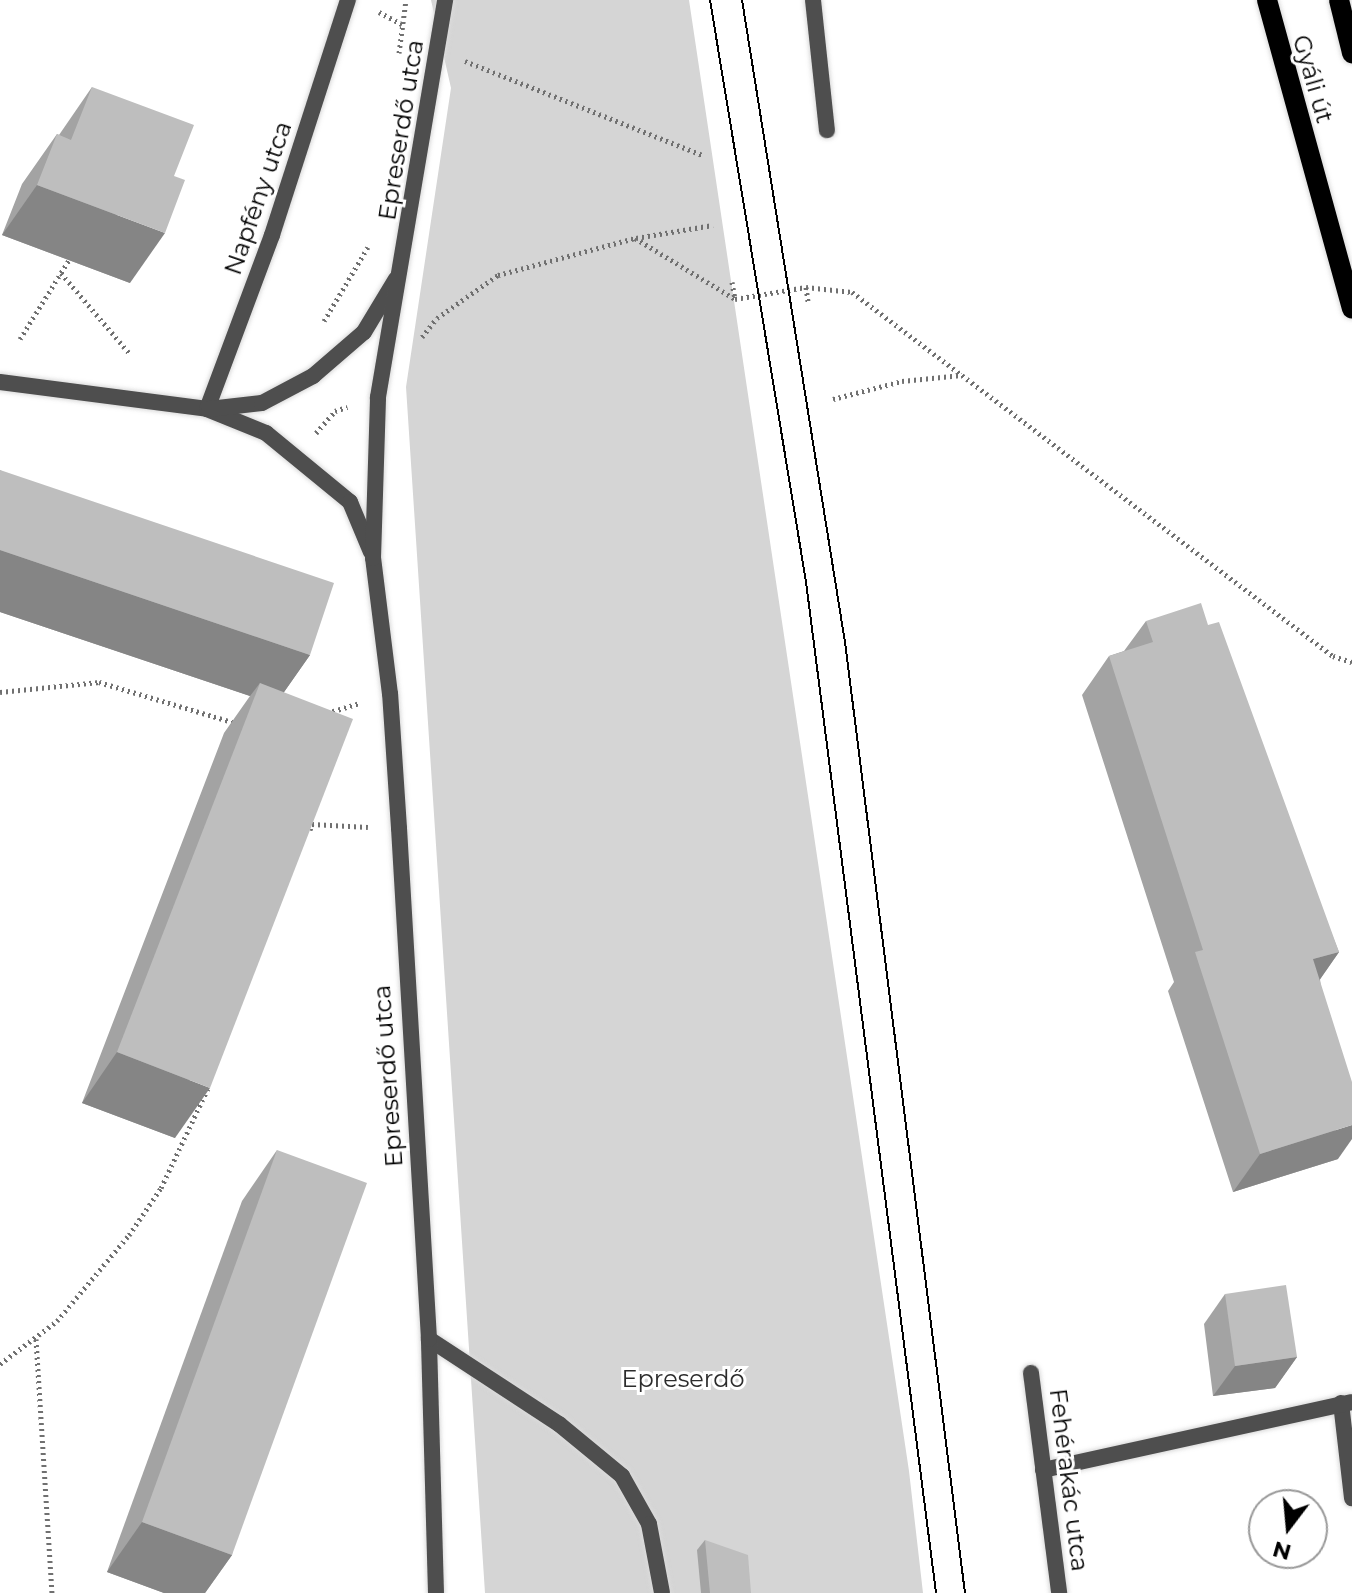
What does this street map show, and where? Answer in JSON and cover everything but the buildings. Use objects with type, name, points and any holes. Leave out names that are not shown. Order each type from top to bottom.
[{"type":"main road","name":"Gyáli út","points":[[1267,0],[1352,309]]},
{"type":"main road","name":"Gyáli út","points":[[1339,0],[1352,53]]},
{"type":"street","name":"Napfény utca","points":[[207,409],[272,235],[348,0]]},
{"type":"street","name":"Epreserdő utca","points":[[436,1593],[429,1339],[399,828],[390,694],[373,558],[378,397],[403,267],[445,0]]},
{"type":"street","points":[[813,0],[827,130]]},
{"type":"street","name":"Epreserdő utca","points":[[0,382],[207,409],[262,403],[313,376],[364,332],[403,267]]},
{"type":"street","name":"Epreserdő utca","points":[[207,409],[266,433],[298,456],[350,502],[373,558]]},
{"type":"street","points":[[429,1339],[559,1424],[622,1476],[649,1524],[662,1593]]},
{"type":"street","name":"Fehérakác utca","points":[[1031,1373],[1059,1593]]},
{"type":"street","points":[[1043,1470],[1347,1402],[1352,1498]]},
{"type":"path","points":[[399,67],[401,23],[406,0]]},
{"type":"path","points":[[365,6],[401,23],[438,50],[702,155]]},
{"type":"path","points":[[420,341],[437,318],[498,275],[635,238],[713,225]]},
{"type":"path","points":[[313,376],[309,342],[375,236]]},
{"type":"path","points":[[635,238],[735,299],[806,287],[852,292],[1333,656],[1352,662]]},
{"type":"path","points":[[20,339],[69,260]]},
{"type":"path","points":[[61,273],[129,353]]},
{"type":"path","points":[[732,282],[735,299]]},
{"type":"path","points":[[806,287],[808,302]]},
{"type":"path","points":[[833,399],[902,381],[963,375]]},
{"type":"path","points":[[298,456],[335,411],[378,397]]},
{"type":"path","points":[[0,692],[99,682],[247,727]]},
{"type":"path","points":[[314,716],[390,694]]},
{"type":"path","points":[[307,839],[312,824],[399,828]]},
{"type":"path","points":[[0,1364],[36,1338],[85,1291],[129,1235],[161,1188],[209,1086]]},
{"type":"path","points":[[36,1338],[52,1593]]},
{"type":"green space","name":"Epreserdő","points":[[431,0],[689,0],[909,1471],[923,1593],[485,1593],[406,387],[451,88]]},
{"type":"tram line","points":[[710,0],[806,582],[936,1593]]},
{"type":"tram line","points":[[742,0],[845,642],[965,1593]]}]
